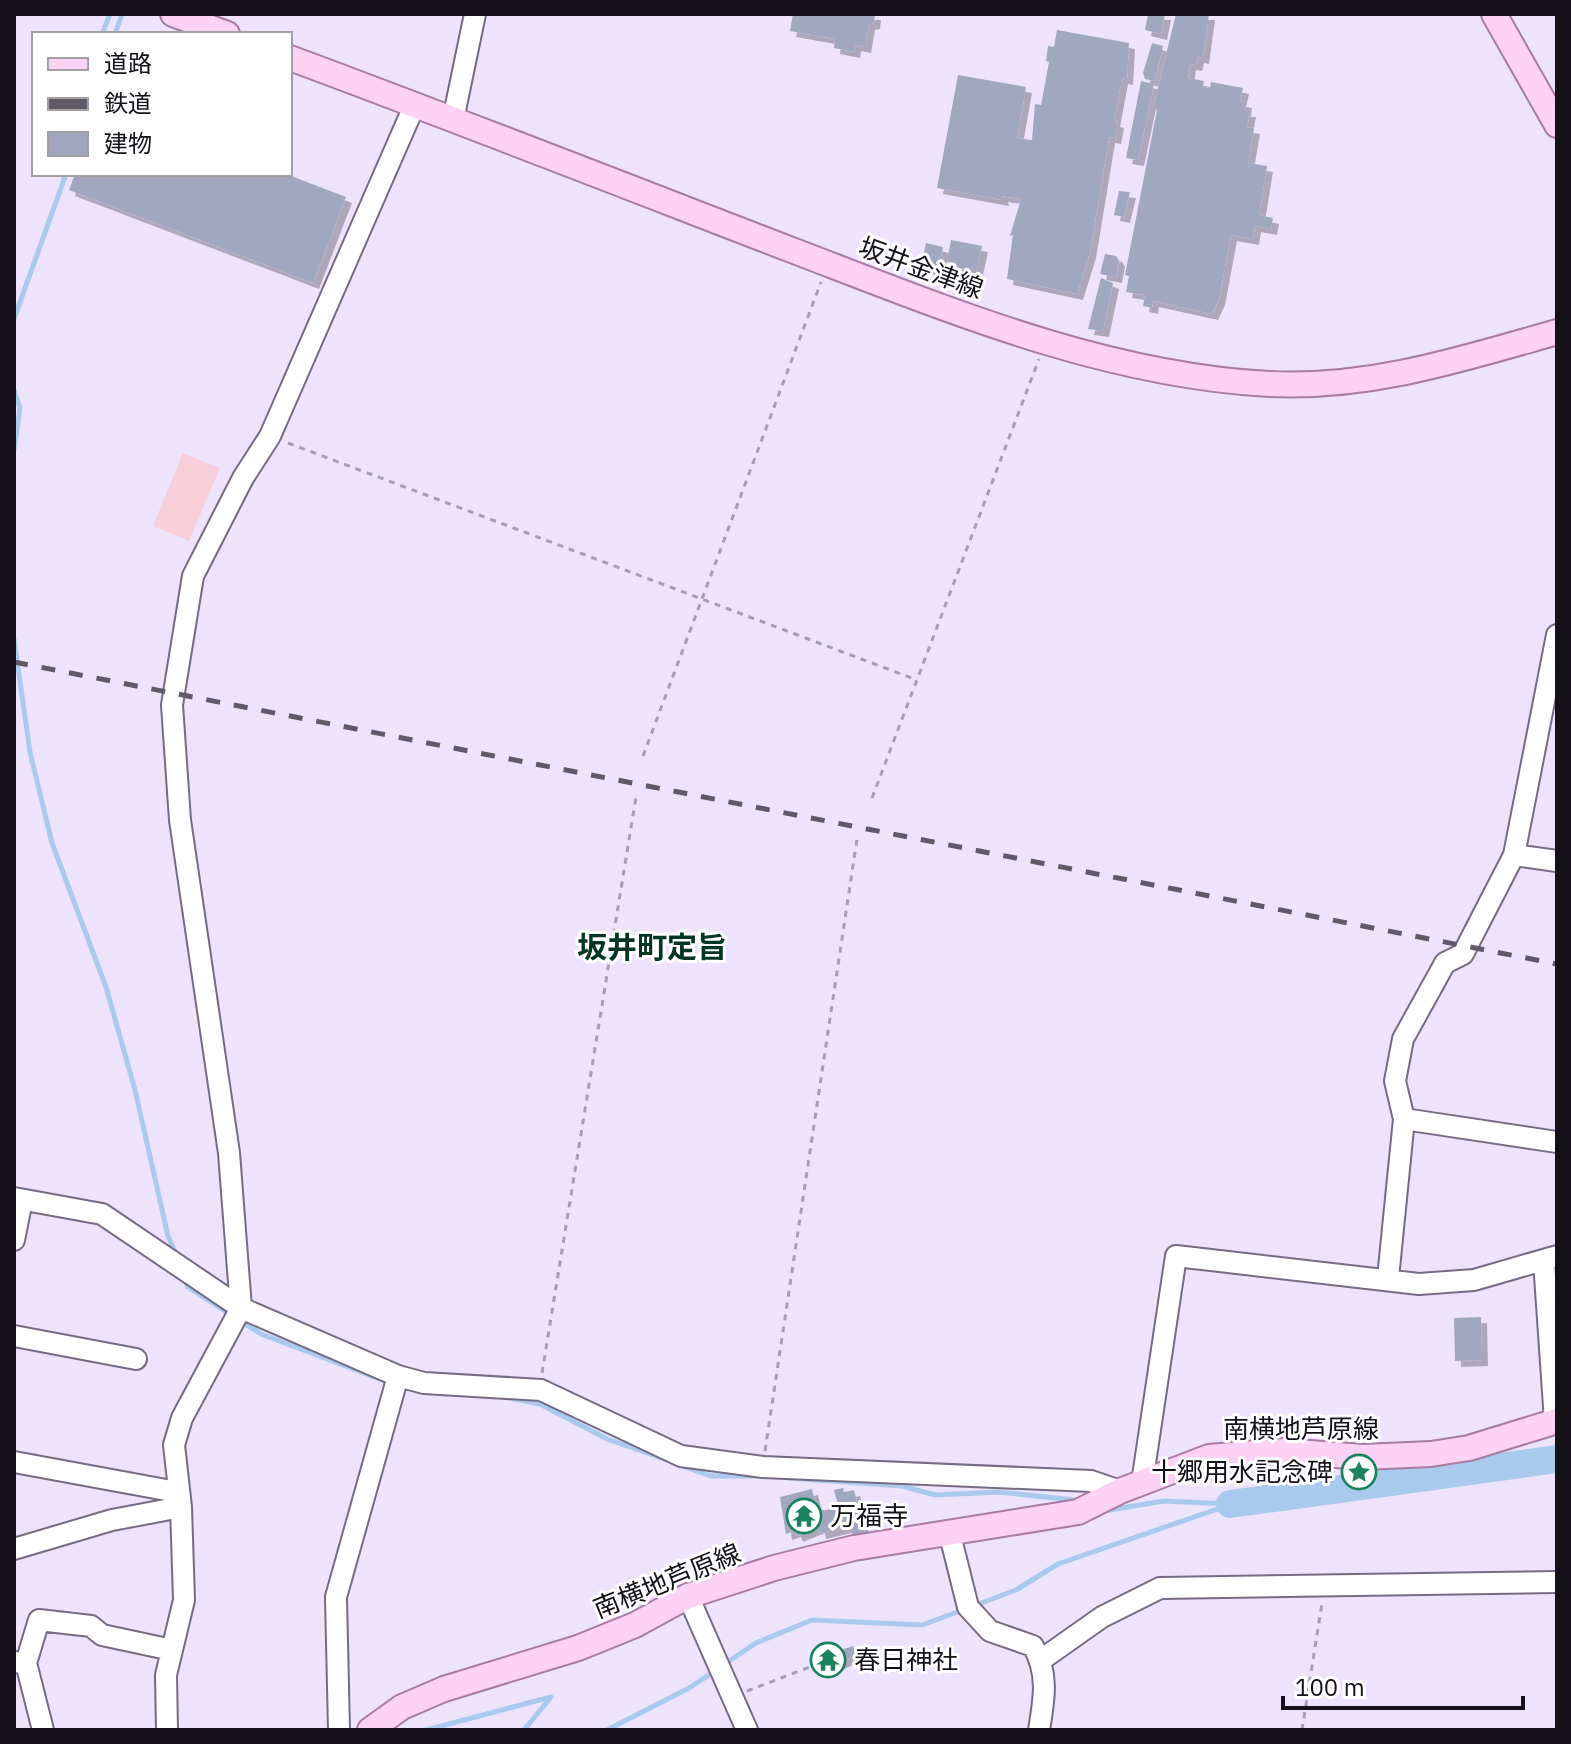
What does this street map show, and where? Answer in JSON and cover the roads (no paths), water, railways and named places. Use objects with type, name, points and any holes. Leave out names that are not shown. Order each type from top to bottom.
[{"type":"main road","points":[[173,14],[222,32]]},
{"type":"main road","points":[[1494,14],[1557,125]]},
{"type":"main road","name":"坂井金津線","points":[[292,59],[1044,344],[1203,379],[1329,384],[1407,374],[1557,332]]},
{"type":"main road","name":"南横地芦原線","points":[[370,1730],[402,1707],[444,1689],[578,1648],[635,1625],[688,1596],[774,1568],[854,1548],[950,1535],[1112,1496],[1209,1457],[1283,1451],[1363,1457],[1431,1454],[1469,1448],[1556,1421]]},
{"type":"street","points":[[453,120],[475,14]]},
{"type":"street","points":[[167,1730],[166,1675],[184,1600],[174,1445],[182,1418],[241,1308],[229,1153],[180,820],[172,705],[193,576],[243,478],[270,436],[415,104]]},
{"type":"street","points":[[1388,1278],[1404,1119],[1395,1081],[1403,1039],[1445,963],[1463,954],[1514,855],[1557,635]]},
{"type":"street","points":[[1514,855],[1557,861]]},
{"type":"street","points":[[1404,1119],[1557,1142]]},
{"type":"street","points":[[14,1240],[18,1199],[102,1214],[241,1308],[398,1376],[424,1383],[541,1390],[681,1456],[763,1467],[1091,1481],[1112,1496],[1176,1256],[1388,1278],[1419,1284],[1474,1280],[1550,1259],[1556,1421]]},
{"type":"street","points":[[14,1336],[136,1359]]},
{"type":"street","points":[[339,1730],[336,1597],[398,1376]]},
{"type":"street","points":[[14,1462],[179,1500]]},
{"type":"street","points":[[14,1549],[179,1500]]},
{"type":"street","points":[[950,1535],[968,1607],[990,1631],[1033,1646],[1041,1660],[1046,1691],[1039,1730]]},
{"type":"street","points":[[1041,1660],[1102,1617],[1160,1588],[1557,1582]]},
{"type":"street","points":[[688,1596],[747,1730]]},
{"type":"street","points":[[43,1730],[20,1662],[39,1620],[91,1626],[102,1635],[172,1650]]},
{"type":"waterway","points":[[103,32],[110,14]]},
{"type":"waterway","points":[[116,32],[122,14]]},
{"type":"waterway","points":[[14,319],[65,176]]},
{"type":"waterway","points":[[14,390],[20,408],[14,450]]},
{"type":"waterway","points":[[14,639],[30,752],[52,843],[106,987],[135,1090],[168,1236],[177,1256]]},
{"type":"waterway","points":[[184,1277],[188,1287],[231,1315]]},
{"type":"waterway","points":[[239,1320],[261,1334],[385,1381]]},
{"type":"waterway","points":[[505,1397],[540,1404],[607,1439],[670,1461]]},
{"type":"waterway","points":[[1230,1504],[1557,1459]]},
{"type":"waterway","points":[[679,1465],[711,1476],[755,1476]]},
{"type":"waterway","points":[[789,1478],[902,1486],[935,1495],[998,1492],[1084,1501]]},
{"type":"waterway","points":[[1104,1511],[1164,1501],[1230,1504]]},
{"type":"waterway","points":[[976,1605],[1016,1590],[1058,1564],[1226,1506]]},
{"type":"waterway","points":[[723,1665],[756,1643],[812,1620],[922,1625],[963,1610]]},
{"type":"waterway","points":[[607,1730],[689,1688],[715,1671]]},
{"type":"waterway","points":[[426,1730],[551,1697],[524,1730]]},
{"type":"railway","points":[[14,662],[1557,964]]},
{"type":"place","name":"十郷用水記念碑","points":[[1359,1472]]},
{"type":"place","name":"万福寺","points":[[804,1516]]},
{"type":"place","name":"春日神社","points":[[828,1660]]},
{"type":"district","name":"坂井町定旨","points":[[652,948]]}]
